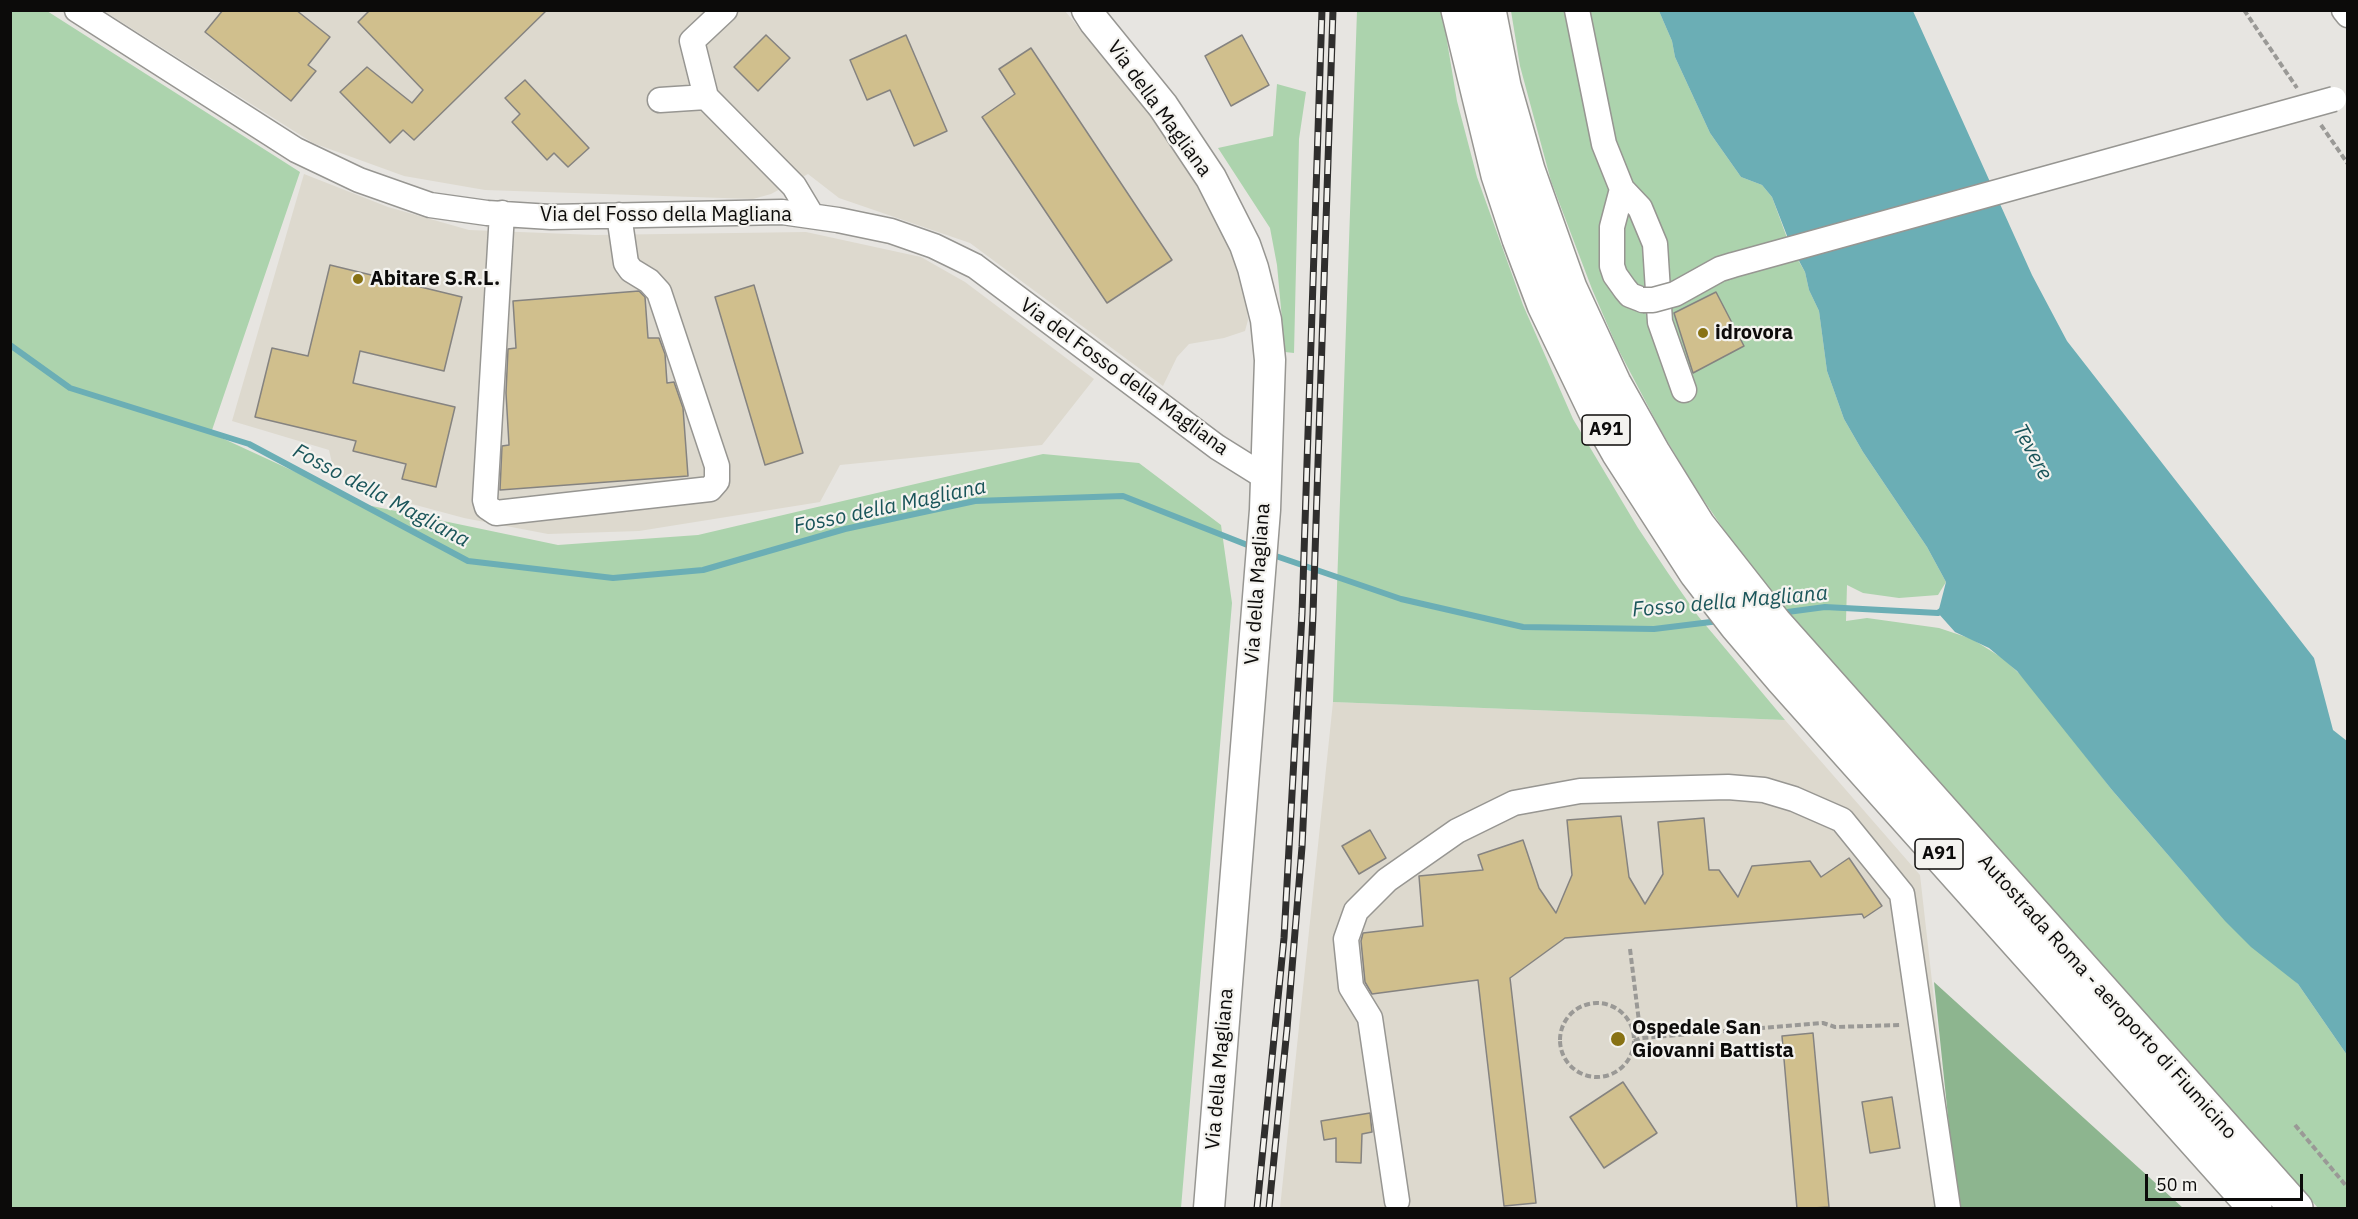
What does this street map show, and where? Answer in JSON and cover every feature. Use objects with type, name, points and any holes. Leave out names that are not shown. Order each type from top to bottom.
[{"type":"highway","name":"Autostrada Roma - aeroporto di Fiumicino","points":[[1458,10],[1498,175],[1547,272],[1698,525],[1775,623],[1876,740],[2296,1209]]},
{"type":"highway","name":"Autostrada Roma - aeroporto di Fiumicino","points":[[1489,10],[1504,86],[1528,170],[1562,342],[1618,452],[1696,573],[1736,625],[2255,1209]]},
{"type":"main road","name":"Via della Magliana","points":[[1087,10],[1163,106],[1211,178],[1245,245],[1266,320],[1269,401],[1265,510],[1209,1209]]},
{"type":"street","name":"Via del Fosso della Magliana","points":[[76,10],[296,150],[358,180],[430,205],[551,217],[782,212],[891,231],[934,246],[975,266],[1217,447],[1265,477]]},
{"type":"street","points":[[725,10],[692,41],[706,97],[794,186],[812,216]]},
{"type":"street","points":[[1577,10],[1604,144],[1622,189],[1640,208],[1655,244],[1660,322],[1684,390]]},
{"type":"street","points":[[2344,10],[2348,15]]},
{"type":"street","points":[[660,100],[706,97]]},
{"type":"street","points":[[1622,189],[1612,227],[1612,266],[1615,275],[1630,295],[1643,300],[1653,300],[1675,294],[1720,269],[1733,265],[2341,97]]},
{"type":"street","points":[[502,213],[485,500],[488,507],[496,513],[710,489],[717,481],[717,466],[659,292],[649,281],[631,270],[626,263],[619,215]]},
{"type":"street","points":[[1397,1201],[1370,1018],[1351,987],[1346,939],[1356,911],[1387,880],[1457,831],[1514,803],[1580,791],[1728,788],[1764,790],[1794,799],[1842,820],[1902,894],[1948,1209]]},
{"type":"path","points":[[1630,949],[1641,1038]]},
{"type":"path","points":[[1634,1041],[1629,1021],[1622,1012],[1613,1007],[1592,1003],[1573,1011],[1566,1019],[1559,1039],[1564,1059],[1571,1068],[1590,1077],[1611,1075],[1620,1069],[1627,1061],[1634,1041],[1641,1038],[1823,1023],[1835,1027],[1922,1024]]},
{"type":"path","points":[[2295,1125],[2348,1188]]},
{"type":"shaded area","points":[[104,11],[1065,11],[1147,110],[1222,218],[1245,292],[1248,320],[1245,331],[1224,338],[1189,344],[1177,357],[1163,386],[970,243],[839,198],[808,174],[771,194],[753,199],[485,190],[404,176],[313,143]]},
{"type":"shaded area","points":[[304,174],[388,207],[469,230],[595,235],[806,232],[921,257],[965,282],[1094,379],[1042,445],[840,465],[820,502],[639,531],[548,534],[464,518],[371,493],[334,472],[329,450],[232,421]]},
{"type":"shaded area","name":"Ospedale San Giovanni Battista","points":[[1333,702],[1785,720],[1920,875],[1957,1203],[1924,1208],[1280,1208]]},
{"type":"green space","points":[[10,11],[47,11],[300,172],[211,433],[367,505],[558,545],[698,535],[1043,454],[1139,463],[1221,525],[1232,603],[1181,1208],[11,1208]]},
{"type":"green space","points":[[1357,11],[1442,11],[1457,101],[1477,177],[1523,305],[1573,419],[1638,528],[1698,616],[1785,720],[1333,702]]},
{"type":"green space","points":[[1511,11],[1659,11],[1672,41],[1675,57],[1710,133],[1741,177],[1762,185],[1772,197],[1790,246],[1805,272],[1809,290],[1819,311],[1827,371],[1844,419],[1863,452],[1927,547],[1946,582],[1938,595],[1899,598],[1863,593],[1847,585],[1846,621],[1867,618],[1939,628],[1972,639],[2004,659],[2030,684],[2112,790],[2188,878],[2298,984],[2347,1055],[2347,1208],[2318,1208],[1791,618],[1731,540],[1696,489],[1660,429],[1617,347],[1592,289],[1551,181],[1520,66]]},
{"type":"green space","points":[[1277,84],[1306,92],[1299,139],[1294,353],[1285,352],[1277,265],[1270,228],[1218,148],[1273,136]]},
{"type":"green space","points":[[1934,982],[2183,1208],[1925,1208],[1957,1203]]},
{"type":"water","name":"Tevere","points":[[1659,11],[1913,11],[2032,275],[2067,341],[2314,658],[2333,730],[2347,741],[2347,1055],[2298,984],[2251,947],[2225,921],[2112,790],[2017,671],[1989,648],[1955,632],[1938,613],[1946,582],[1927,547],[1863,452],[1844,419],[1827,371],[1819,311],[1809,290],[1805,272],[1791,246],[1772,197],[1762,185],[1741,177],[1710,133],[1675,57],[1672,41]]},
{"type":"building","points":[[223,10],[296,10],[330,37],[308,65],[316,71],[291,101],[205,32]]},
{"type":"building","points":[[370,10],[547,10],[414,140],[403,130],[390,143],[340,92],[367,67],[412,103],[423,90],[358,22]]},
{"type":"building","points":[[766,35],[790,58],[758,91],[734,67]]},
{"type":"building","points":[[906,35],[947,131],[914,146],[890,90],[867,100],[850,60]]},
{"type":"building","points":[[1242,35],[1269,85],[1231,106],[1205,56]]},
{"type":"building","points":[[1031,48],[1172,260],[1107,303],[982,117],[1015,94],[999,69]]},
{"type":"building","points":[[525,80],[589,148],[568,167],[554,153],[547,160],[512,122],[520,114],[505,98]]},
{"type":"building","points":[[330,265],[462,297],[444,371],[360,351],[353,383],[455,407],[436,487],[402,479],[406,464],[353,451],[356,441],[255,417],[272,348],[308,356]]},
{"type":"building","points":[[754,285],[803,453],[765,465],[715,297]]},
{"type":"building","points":[[639,291],[645,297],[648,338],[659,338],[665,354],[667,383],[674,382],[683,408],[688,476],[500,490],[502,446],[509,445],[506,393],[508,349],[516,348],[513,301]]},
{"type":"building","name":"idrovora","points":[[1716,292],[1744,346],[1693,373],[1674,313]]},
{"type":"building","points":[[1621,816],[1629,877],[1645,904],[1663,874],[1658,822],[1704,818],[1709,870],[1719,870],[1738,897],[1752,866],[1810,861],[1821,877],[1849,858],[1882,906],[1864,918],[1862,914],[1565,938],[1510,978],[1536,1203],[1504,1206],[1478,980],[1372,994],[1365,982],[1361,941],[1363,933],[1423,926],[1419,876],[1483,870],[1478,855],[1523,840],[1539,888],[1556,913],[1572,875],[1567,820]]},
{"type":"building","points":[[1370,830],[1386,858],[1359,874],[1342,846]]},
{"type":"building","points":[[1813,1033],[1829,1207],[1797,1209],[1782,1036]]},
{"type":"building","points":[[1623,1082],[1657,1133],[1604,1168],[1570,1117]]},
{"type":"building","points":[[1892,1097],[1900,1148],[1870,1153],[1862,1102]]},
{"type":"building","points":[[1370,1113],[1372,1132],[1362,1134],[1361,1163],[1336,1162],[1336,1138],[1324,1140],[1321,1121]]},
{"type":"waterway","name":"Fosso della Magliana","points":[[10,345],[70,388],[249,444],[468,561],[613,578],[703,570],[845,529],[975,501],[1123,496],[1255,548]]},
{"type":"waterway","name":"Fosso della Magliana","points":[[1270,554],[1401,599],[1523,627],[1654,629],[1719,621]]},
{"type":"waterway","name":"Fosso della Magliana","points":[[1780,613],[1825,607],[1938,613],[1945,608]]},
{"type":"railway","points":[[1257,1208],[1284,938],[1302,614],[1322,10]]},
{"type":"railway","points":[[1269,1208],[1302,847],[1313,614],[1333,10]]},
{"type":"place","name":"Abitare S.R.L.","points":[[358,279]]},
{"type":"place","name":"idrovora","points":[[1703,333]]},
{"type":"place","name":"Ospedale San Giovanni Battista","points":[[1618,1039]]}]
